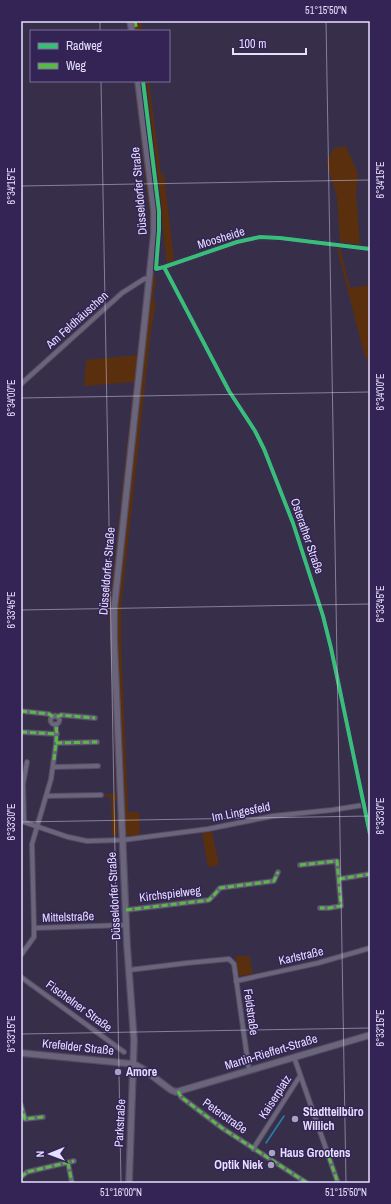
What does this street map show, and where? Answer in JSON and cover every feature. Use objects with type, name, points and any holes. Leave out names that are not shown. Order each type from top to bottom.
[{"type":"main road","name":"Düsseldorfer Straße","points":[[134,1064],[134,1032],[126,925],[114,610],[154,233],[154,211],[138,82]]},
{"type":"main road","name":"Martin-Rieffert-Straße","points":[[178,1092],[370,1035]]},
{"type":"main road","name":"Krefelder Straße","points":[[21,1054],[134,1064]]},
{"type":"main road","name":"Peterstraße","points":[[134,1064],[171,1090],[178,1092]]},
{"type":"main road","name":"Parkstraße","points":[[129,1183],[134,1064]]},
{"type":"street","name":"Moosheide","points":[[151,268],[164,267],[237,242],[260,237],[370,249]]},
{"type":"street","name":"Osterather Straße","points":[[164,267],[229,391],[262,444],[290,514],[328,634],[370,834]]},
{"type":"street","name":"Am Feldhäuschen","points":[[21,384],[122,293],[144,279],[150,278]]},
{"type":"street","points":[[21,711],[49,714],[55,717],[61,715],[95,718]]},
{"type":"street","name":"Mittelstraße","points":[[21,956],[34,937],[32,844],[47,796],[53,767],[57,734],[56,724],[59,720],[55,717],[51,719],[51,723],[56,724]]},
{"type":"street","points":[[21,732],[57,734]]},
{"type":"street","points":[[56,743],[97,742]]},
{"type":"street","points":[[22,821],[23,784],[27,762]]},
{"type":"street","points":[[53,767],[98,766]]},
{"type":"street","points":[[47,796],[101,795]]},
{"type":"street","name":"Im Lingesfeld","points":[[22,821],[68,837],[87,841],[123,840],[208,828],[273,816],[364,805]]},
{"type":"street","points":[[300,865],[337,861],[341,906],[320,908]]},
{"type":"street","name":"Kirchspielweg","points":[[126,910],[209,900],[220,888],[274,881],[278,872]]},
{"type":"street","points":[[339,879],[370,874]]},
{"type":"street","name":"Mittelstraße","points":[[34,928],[126,925]]},
{"type":"street","name":"Karlstraße","points":[[236,980],[318,963],[370,948]]},
{"type":"street","name":"Feldstraße","points":[[129,970],[229,959],[234,964],[249,1070]]},
{"type":"street","name":"Fischelner Straße","points":[[21,977],[124,1052]]},
{"type":"street","points":[[294,1057],[338,1183]]},
{"type":"street","name":"Kaiserplatz","points":[[253,1149],[300,1076]]},
{"type":"street","name":"Peterstraße","points":[[178,1092],[181,1097],[196,1109],[253,1149],[307,1183]]},
{"type":"street","points":[[21,1105],[24,1119],[43,1117]]},
{"type":"street","points":[[21,1177],[27,1172],[74,1161]]},
{"type":"street","points":[[68,1163],[72,1183]]},
{"type":"shaded area","points":[[133,21],[141,21],[142,30],[134,30]]},
{"type":"shaded area","points":[[134,82],[151,210],[151,232],[148,274],[146,276],[150,232],[149,210]]},
{"type":"shaded area","points":[[141,82],[149,82],[161,175],[164,174],[174,261],[167,264],[162,220],[157,265],[155,260],[157,227],[156,201]]},
{"type":"shaded area","points":[[346,146],[358,174],[356,193],[360,246],[341,243],[340,241],[337,197],[327,165],[334,148]]},
{"type":"shaded area","points":[[337,248],[340,248],[350,288],[370,285],[370,365],[364,354]]},
{"type":"shaded area","points":[[153,276],[156,277],[153,302],[156,302],[151,330],[121,607],[128,812],[139,812],[140,835],[129,836],[126,835],[125,831],[116,615]]},
{"type":"shaded area","points":[[143,281],[146,281],[123,295],[88,326],[123,294]]},
{"type":"shaded area","points":[[146,281],[122,504],[120,506],[134,382],[84,386],[86,360],[137,355]]},
{"type":"shaded area","points":[[120,510],[111,620],[118,784],[116,801],[114,802],[118,832],[116,835],[112,836],[111,798],[109,796],[101,797],[101,794],[115,794],[116,789],[109,612]]},
{"type":"shaded area","points":[[212,832],[219,865],[208,867],[202,833]]},
{"type":"shaded area","points":[[236,956],[249,956],[253,974],[241,976],[238,973]]},
{"type":"waterway","points":[[266,1143],[284,1116]]},
{"type":"marked path","points":[[135,21],[137,30]]},
{"type":"marked path","points":[[21,711],[49,714],[53,717]]},
{"type":"marked path","points":[[57,717],[61,715],[95,718]]},
{"type":"marked path","points":[[54,760],[57,734],[56,724]]},
{"type":"marked path","points":[[21,732],[57,734]]},
{"type":"marked path","points":[[56,743],[97,742]]},
{"type":"marked path","points":[[300,865],[337,861],[341,906],[320,908]]},
{"type":"marked path","points":[[126,910],[209,900],[220,888],[274,881],[278,872]]},
{"type":"marked path","points":[[339,879],[370,874]]},
{"type":"marked path","points":[[178,1091],[181,1097],[222,1128],[307,1183]]},
{"type":"marked path","points":[[21,1105],[25,1119],[43,1117]]},
{"type":"marked path","points":[[326,1149],[338,1183]]},
{"type":"marked path","points":[[21,1177],[27,1172],[74,1161]]},
{"type":"marked path","points":[[68,1163],[72,1183]]},
{"type":"cycle path","points":[[143,82],[159,211],[156,269],[237,242],[260,237],[370,249]]},
{"type":"cycle path","points":[[164,267],[229,391],[255,431],[264,449],[293,523],[323,616],[331,648],[370,834]]},
{"type":"place","name":"Amore","points":[[118,1072]]},
{"type":"place","name":"Stadtteilbüro Willich","points":[[295,1119]]},
{"type":"place","name":"Haus Grootens","points":[[272,1153]]},
{"type":"place","name":"Optik Niek","points":[[271,1165]]}]
